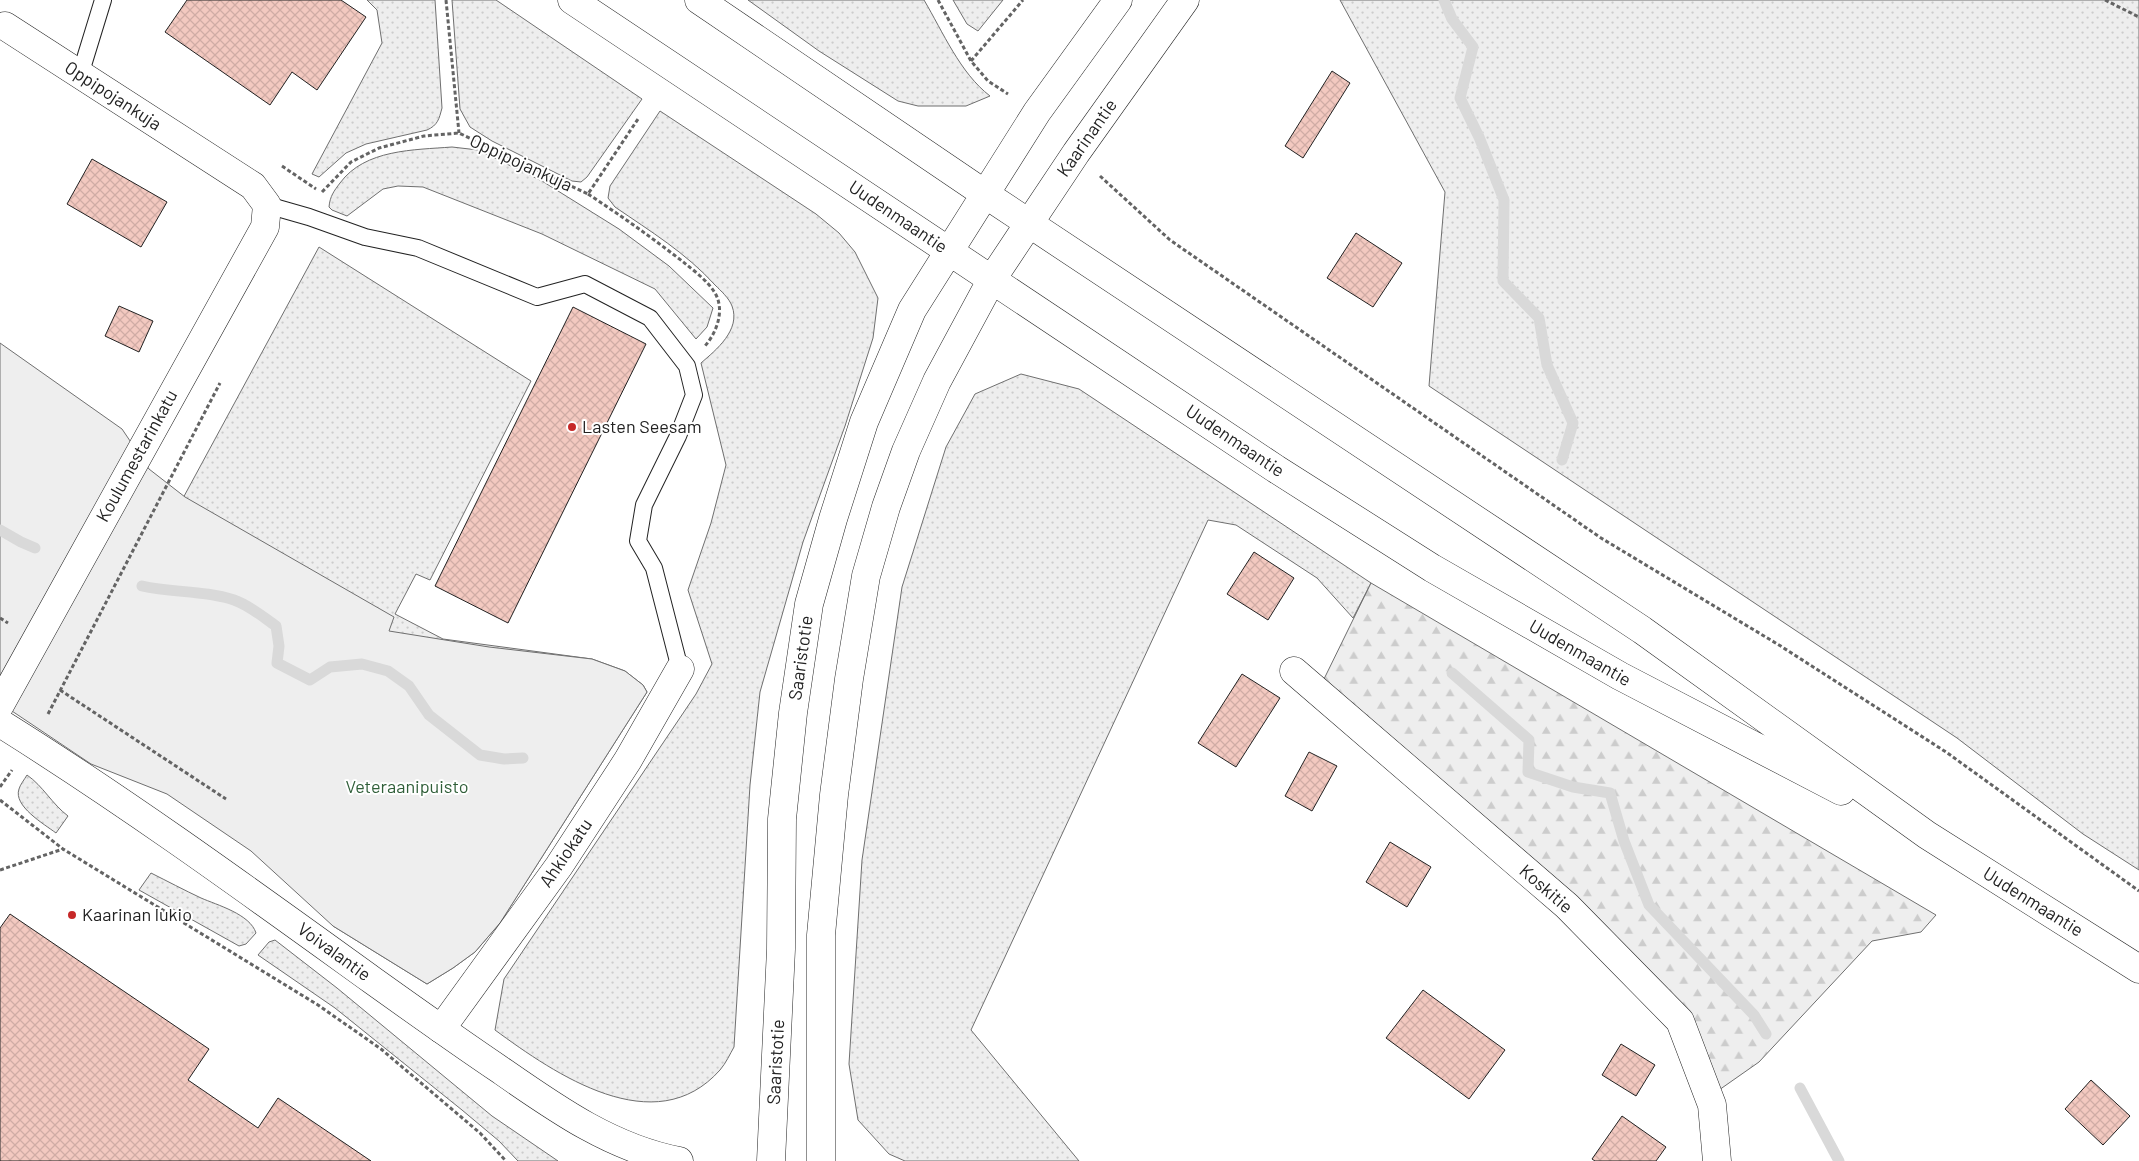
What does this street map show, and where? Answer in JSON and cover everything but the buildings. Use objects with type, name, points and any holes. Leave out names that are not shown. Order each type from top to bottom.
[{"type":"main road","name":"Uudenmaantie","points":[[572,0],[1276,469],[1432,568],[1620,676],[1926,835]]},
{"type":"main road","name":"Uudenmaantie","points":[[700,0],[985,194],[1642,630],[1926,835],[2139,969]]},
{"type":"main road","points":[[985,194],[1037,112],[1118,0]]},
{"type":"main road","name":"Kaarinantie","points":[[992,279],[1028,222],[1185,0]]},
{"type":"main road","name":"Oppipojankuja","points":[[5,26],[253,186],[267,205]]},
{"type":"main road","name":"Saaristotie","points":[[771,1161],[781,949],[782,819],[793,713],[809,604],[833,519],[864,422],[912,310],[985,194]]},
{"type":"main road","name":"Koulumestarinkatu","points":[[0,705],[265,228],[267,205]]},
{"type":"main road","points":[[821,1161],[821,935],[834,795],[849,679],[866,576],[886,507],[906,452],[937,381],[992,279]]},
{"type":"main road","name":"Ahkiokatu","points":[[441,1029],[558,866],[612,785],[680,669]]},
{"type":"main road","name":"Koskitie","points":[[1294,671],[1567,906],[1680,1020],[1712,1105],[1716,1161]]},
{"type":"main road","name":"Voivalantie","points":[[0,724],[162,828],[441,1029],[578,1122],[627,1147],[678,1161]]},
{"type":"lane","points":[[80,75],[103,0]]},
{"type":"lane","points":[[267,205],[366,237],[418,248],[537,297],[585,284],[650,318],[687,366],[694,395],[678,436],[644,505],[638,541],[654,568],[680,669]]},
{"type":"path","points":[[446,0],[459,134]]},
{"type":"path","points":[[938,0],[971,61],[988,81],[1037,112]]},
{"type":"path","points":[[971,61],[1023,0]]},
{"type":"path","points":[[2104,0],[2139,18]]},
{"type":"path","name":"Oppipojankuja","points":[[309,217],[322,192],[351,162],[378,148],[424,136],[459,134],[588,194],[638,119]]},
{"type":"path","points":[[1076,153],[1170,240],[1601,538],[1778,645],[1946,752],[2139,892]]},
{"type":"path","points":[[588,194],[647,233],[698,274],[715,293],[720,308],[718,325],[708,342],[687,366]]},
{"type":"path","points":[[48,714],[224,374]]},
{"type":"path","points":[[60,690],[226,799]]},
{"type":"path","points":[[0,800],[63,849],[261,970],[381,1049],[480,1133],[506,1161]]},
{"type":"path","points":[[0,870],[63,849]]},
{"type":"green space","points":[[367,0],[435,0],[441,112],[431,128],[366,144],[346,153],[319,177],[312,174],[382,43],[377,10]]},
{"type":"green space","points":[[452,0],[496,0],[642,99],[587,177],[581,182],[572,181],[492,141],[470,127],[460,109]]},
{"type":"green space","points":[[748,0],[924,0],[961,64],[979,87],[990,96],[966,106],[918,106],[898,101],[819,51]]},
{"type":"green space","points":[[953,0],[1003,0],[978,31],[967,24]]},
{"type":"green space","points":[[1340,0],[2139,0],[2139,870],[2083,834],[1957,738],[1429,386],[1445,192]]},
{"type":"green space","points":[[660,111],[816,214],[839,233],[855,252],[878,298],[873,338],[845,426],[803,542],[760,692],[750,785],[734,1047],[720,1070],[694,1091],[666,1101],[636,1101],[606,1094],[575,1081],[546,1065],[495,1030],[504,979],[696,694],[712,664],[688,590],[711,523],[726,465],[701,363],[726,339],[733,323],[732,306],[725,295],[704,273],[667,243],[615,207],[608,198],[610,186]]},
{"type":"green space","points":[[452,147],[478,150],[542,181],[619,229],[669,266],[713,308],[707,327],[696,339],[655,289],[542,234],[423,187],[398,186],[383,189],[347,216],[329,207],[331,197],[340,183],[350,172],[363,163],[391,153]]},
{"type":"green space","name":"Veteraanipuisto","points":[[319,247],[531,381],[430,580],[416,574],[395,614],[443,639],[592,659],[625,671],[643,685],[647,692],[500,923],[475,952],[427,984],[333,926],[130,596]]},
{"type":"green space","name":"Veteraanipuisto","points":[[0,343],[122,429],[149,469],[185,497],[394,617],[389,631],[489,647],[592,659],[625,671],[643,685],[647,692],[500,923],[475,952],[427,984],[333,926],[251,851],[167,794],[91,764],[0,703]]},
{"type":"green space","points":[[1021,374],[1079,389],[1371,583],[1353,618],[1317,578],[1236,525],[1208,520],[971,1030],[1079,1161],[905,1161],[889,1154],[858,1120],[849,1064],[862,860],[902,587],[946,447],[975,394]]},
{"type":"green space","points":[[1371,583],[1936,915],[1921,932],[1872,941],[1759,1062],[1719,1090],[1687,1009],[1324,679]]},
{"type":"green space","points":[[27,775],[68,816],[56,833],[37,820],[21,802],[18,795],[19,789]]},
{"type":"green space","points":[[151,873],[240,915],[253,926],[256,933],[246,944],[239,946],[139,890]]},
{"type":"green space","points":[[275,940],[337,988],[492,1116],[558,1161],[518,1161],[499,1141],[462,1110],[335,1008],[258,955],[269,942]]},
{"type":"waterway","points":[[1444,0],[1452,19],[1473,47],[1460,98],[1479,137],[1504,200],[1503,281],[1539,318],[1547,365],[1573,423],[1562,460]]},
{"type":"waterway","points":[[0,530],[35,548]]},
{"type":"waterway","points":[[142,586],[211,595],[240,602],[276,626],[279,646],[277,663],[310,680],[330,667],[362,664],[388,671],[409,686],[429,715],[480,755],[504,759],[523,758]]},
{"type":"waterway","points":[[1452,673],[1529,740],[1528,772],[1573,787],[1610,793],[1624,841],[1649,905],[1754,1015],[1766,1034]]},
{"type":"waterway","points":[[1800,1088],[1839,1161]]},
{"type":"place","name":"Lasten Seesam","points":[[572,427]]},
{"type":"place","name":"Kaarinan lukio","points":[[72,915]]}]
